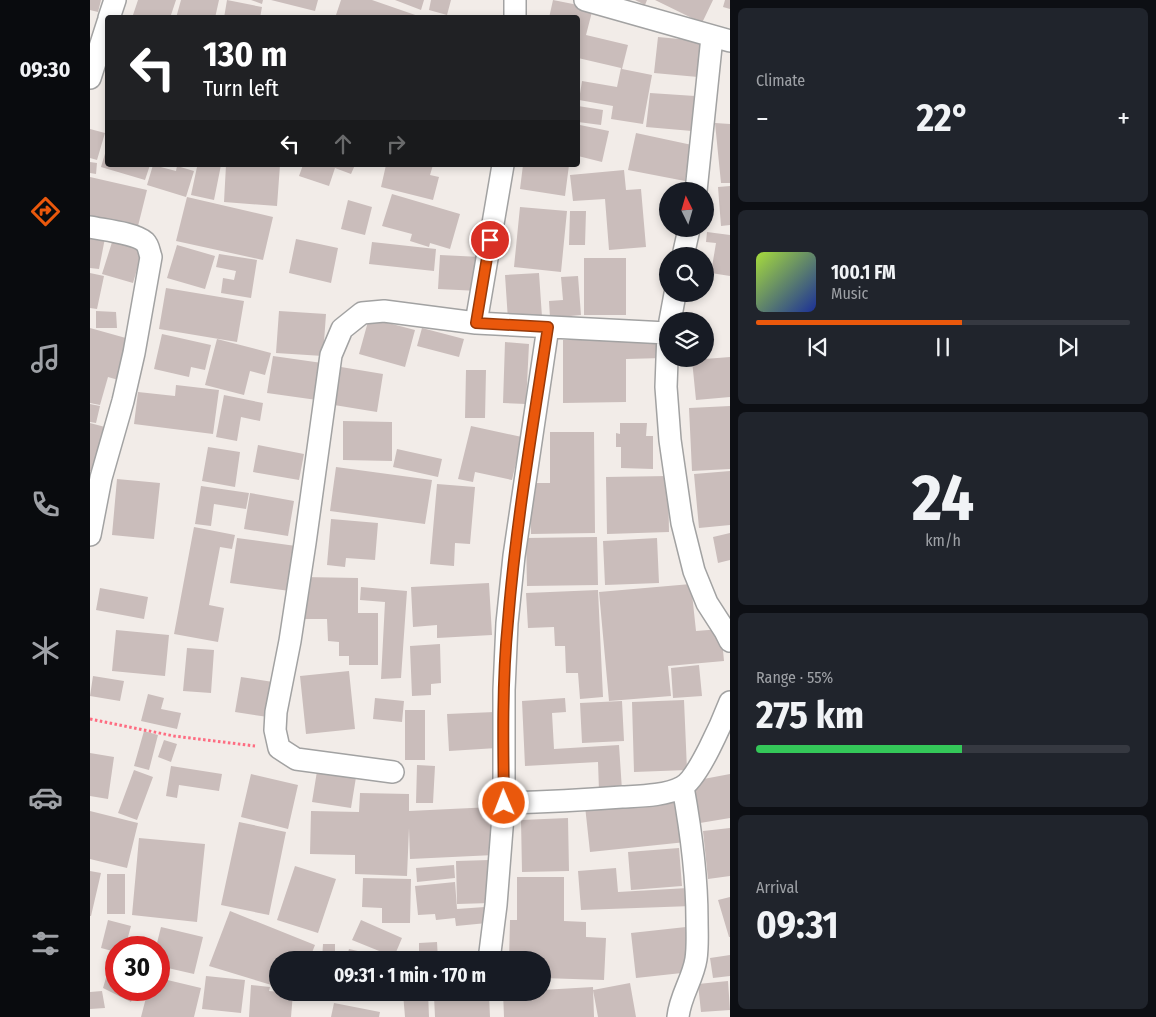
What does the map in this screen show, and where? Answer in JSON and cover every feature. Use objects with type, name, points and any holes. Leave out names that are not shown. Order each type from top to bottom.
[{"type":"street","points":[[110,15],[115,0]]},
{"type":"street","points":[[515,0],[515,15]]},
{"type":"street","points":[[585,0],[721,39],[697,182]]},
{"type":"street","points":[[90,78],[105,31]]},
{"type":"street","points":[[476,323],[503,167]]},
{"type":"street","points":[[90,227],[135,237],[144,241],[151,257],[130,372],[101,478],[90,535]]},
{"type":"street","points":[[393,772],[296,759],[279,748],[275,730],[276,712],[290,641],[305,543],[331,355],[342,329],[362,313],[384,311],[476,323],[659,333]]},
{"type":"street","points":[[490,951],[496,905],[504,803],[504,690],[507,623],[514,556],[548,327]]},
{"type":"street","points":[[666,367],[669,422],[682,523],[694,571],[707,604],[730,641]]},
{"type":"street","points":[[504,803],[642,796],[683,787],[704,757],[721,725],[730,702]]},
{"type":"street","points":[[678,1017],[682,997],[696,960],[697,937],[695,861],[683,787]]},
{"type":"path","points":[[90,719],[174,736],[279,748]]},
{"type":"building","points":[[90,0],[101,0],[98,12],[90,10]]},
{"type":"building","points":[[138,0],[176,0],[171,15],[133,15]]},
{"type":"building","points":[[181,0],[219,0],[216,15],[177,15]]},
{"type":"building","points":[[227,0],[262,7],[261,15],[224,15]]},
{"type":"building","points":[[251,0],[263,0],[262,4]]},
{"type":"building","points":[[271,0],[318,0],[315,11]]},
{"type":"building","points":[[341,0],[372,0],[415,15],[336,15]]},
{"type":"building","points":[[395,0],[424,0],[421,10]]},
{"type":"building","points":[[431,0],[451,0],[447,15],[429,10]]},
{"type":"building","points":[[553,0],[593,8],[586,35],[628,45],[622,69],[652,75],[643,124],[611,119],[613,106],[580,100],[582,81],[617,87],[621,68],[580,58],[580,15],[550,15]]},
{"type":"building","points":[[635,0],[647,0],[645,5]]},
{"type":"building","points":[[655,0],[713,0],[702,23]]},
{"type":"building","points":[[725,0],[730,0],[730,9],[723,7]]},
{"type":"building","points":[[658,37],[701,41],[698,77],[654,73]]},
{"type":"building","points":[[650,93],[695,96],[692,131],[646,127]]},
{"type":"building","points":[[580,106],[603,110],[601,125],[580,122]]},
{"type":"building","points":[[715,123],[730,124],[730,183],[721,183]]},
{"type":"building","points":[[580,125],[609,131],[602,162],[580,156]]},
{"type":"building","points":[[90,129],[105,133],[97,160],[90,158]]},
{"type":"building","points":[[636,133],[692,145],[685,181],[628,170]]},
{"type":"building","points":[[105,154],[105,167],[149,167],[145,180],[101,167]]},
{"type":"building","points":[[90,162],[97,163],[96,174],[90,173]]},
{"type":"building","points":[[152,167],[176,171],[177,167],[180,167],[194,171],[186,197],[147,185]]},
{"type":"building","points":[[197,167],[221,167],[214,200],[191,195]]},
{"type":"building","points":[[226,167],[280,167],[277,206],[224,202]]},
{"type":"building","points":[[302,167],[354,167],[351,174],[335,168],[329,186],[299,176]]},
{"type":"building","points":[[386,167],[432,167],[430,175],[439,177],[433,200],[381,187]]},
{"type":"building","points":[[523,167],[569,167],[565,196],[520,189]]},
{"type":"building","points":[[624,170],[626,190],[641,189],[646,247],[609,250],[605,199],[573,201],[570,175]]},
{"type":"building","points":[[90,177],[147,190],[137,230],[90,219]]},
{"type":"building","points":[[730,186],[730,225],[721,226],[718,187]]},
{"type":"building","points":[[392,194],[460,214],[450,249],[430,243],[429,247],[410,241],[412,234],[382,226]]},
{"type":"building","points":[[187,197],[273,217],[263,260],[176,241]]},
{"type":"building","points":[[348,200],[372,207],[365,235],[341,229]]},
{"type":"building","points":[[520,207],[567,211],[561,272],[514,267]]},
{"type":"building","points":[[570,211],[586,211],[585,245],[569,245]]},
{"type":"building","points":[[714,233],[730,235],[730,276],[714,273],[716,243],[706,242],[706,238],[714,238]]},
{"type":"building","points":[[90,236],[105,238],[99,269],[90,268]]},
{"type":"building","points":[[113,239],[143,249],[133,283],[102,274]]},
{"type":"building","points":[[296,239],[338,248],[331,283],[289,273]]},
{"type":"building","points":[[372,242],[436,249],[434,271],[369,264]]},
{"type":"building","points":[[177,245],[215,256],[205,289],[167,278]]},
{"type":"building","points":[[219,254],[257,260],[251,298],[221,293],[223,278],[234,280],[236,271],[216,267]]},
{"type":"building","points":[[440,255],[481,257],[479,291],[438,289]]},
{"type":"building","points":[[584,258],[626,258],[626,315],[584,315]]},
{"type":"building","points":[[90,273],[104,276],[97,309],[90,308]]},
{"type":"building","points":[[539,273],[542,317],[508,320],[505,275]]},
{"type":"building","points":[[578,276],[581,315],[550,318],[549,301],[563,300],[561,277]]},
{"type":"building","points":[[166,288],[244,301],[237,342],[159,329]]},
{"type":"building","points":[[96,311],[116,312],[117,328],[96,328]]},
{"type":"building","points":[[279,311],[326,314],[323,356],[276,353]]},
{"type":"building","points":[[369,318],[415,330],[405,367],[359,354]]},
{"type":"building","points":[[90,328],[133,340],[122,381],[108,377],[100,405],[90,403]]},
{"type":"building","points":[[422,328],[464,339],[459,357],[417,346]]},
{"type":"building","points":[[162,334],[211,345],[205,370],[191,367],[189,377],[154,369]]},
{"type":"building","points":[[217,339],[271,353],[265,375],[250,371],[244,395],[205,385]]},
{"type":"building","points":[[659,339],[659,358],[626,359],[626,402],[563,403],[563,340]]},
{"type":"building","points":[[505,342],[529,344],[526,404],[503,403]]},
{"type":"building","points":[[273,356],[322,363],[317,400],[267,393]]},
{"type":"building","points":[[730,357],[730,397],[696,400],[693,367],[714,367],[714,358]]},
{"type":"building","points":[[335,366],[383,374],[377,412],[328,404]]},
{"type":"building","points":[[466,370],[486,370],[485,418],[465,418]]},
{"type":"building","points":[[176,385],[219,390],[213,434],[134,424],[138,392],[175,396]]},
{"type":"building","points":[[224,395],[263,403],[260,421],[241,417],[237,441],[216,437]]},
{"type":"building","points":[[90,404],[100,406],[96,423],[90,422]]},
{"type":"building","points":[[730,406],[730,469],[692,471],[689,408]]},
{"type":"building","points":[[343,421],[392,422],[392,461],[343,460]]},
{"type":"building","points":[[90,423],[105,427],[95,472],[90,471]]},
{"type":"building","points":[[620,423],[647,423],[646,436],[653,436],[653,469],[621,468],[621,447],[616,447],[616,433],[620,434]]},
{"type":"building","points":[[471,426],[522,437],[512,480],[475,472],[473,482],[458,479]]},
{"type":"building","points":[[550,432],[594,432],[595,533],[531,534],[530,483],[550,483]]},
{"type":"building","points":[[258,445],[304,454],[299,480],[253,472]]},
{"type":"building","points":[[208,447],[240,452],[235,487],[202,481]]},
{"type":"building","points":[[397,449],[442,459],[438,477],[393,467]]},
{"type":"building","points":[[336,467],[432,480],[425,524],[330,511]]},
{"type":"building","points":[[730,471],[730,525],[699,528],[694,474]]},
{"type":"building","points":[[668,476],[669,532],[607,534],[606,477]]},
{"type":"building","points":[[117,479],[160,483],[154,539],[112,535]]},
{"type":"building","points":[[437,484],[475,487],[470,544],[455,543],[454,566],[430,564]]},
{"type":"building","points":[[201,486],[249,493],[246,509],[214,504],[211,526],[195,524]]},
{"type":"building","points":[[250,493],[294,501],[288,536],[244,529]]},
{"type":"building","points":[[331,519],[378,523],[375,560],[346,558],[345,567],[327,565]]},
{"type":"building","points":[[194,527],[235,535],[232,549],[220,547],[209,605],[224,608],[218,642],[174,634]]},
{"type":"building","points":[[730,533],[730,560],[718,563],[713,537]]},
{"type":"building","points":[[597,537],[598,585],[527,586],[526,538]]},
{"type":"building","points":[[237,538],[296,546],[290,591],[230,583]]},
{"type":"building","points":[[657,538],[659,583],[605,585],[603,541]]},
{"type":"building","points":[[303,577],[358,578],[358,613],[378,613],[378,665],[349,665],[349,656],[339,656],[339,642],[328,641],[327,619],[303,619]]},
{"type":"building","points":[[489,583],[492,635],[437,638],[437,625],[413,627],[411,587]]},
{"type":"building","points":[[691,584],[696,631],[721,629],[724,661],[668,666],[671,696],[609,701],[599,592]]},
{"type":"building","points":[[361,587],[407,591],[401,678],[381,679],[385,602],[360,600]]},
{"type":"building","points":[[100,588],[148,597],[144,619],[96,610]]},
{"type":"building","points":[[598,590],[603,697],[580,699],[578,673],[566,673],[565,646],[555,646],[554,627],[528,628],[526,593]]},
{"type":"building","points":[[116,630],[169,635],[165,676],[112,671]]},
{"type":"building","points":[[440,644],[441,683],[431,684],[431,695],[412,696],[410,646]]},
{"type":"building","points":[[187,648],[214,650],[211,693],[183,691]]},
{"type":"building","points":[[699,665],[702,696],[673,698],[671,668]]},
{"type":"building","points":[[349,671],[355,729],[306,734],[300,676]]},
{"type":"building","points":[[93,676],[124,681],[120,701],[90,696]]},
{"type":"building","points":[[241,677],[273,682],[268,717],[235,712]]},
{"type":"building","points":[[148,694],[164,698],[161,709],[181,713],[177,729],[141,721]]},
{"type":"building","points":[[375,698],[404,701],[402,722],[373,719]]},
{"type":"building","points":[[565,698],[566,712],[552,713],[554,749],[619,745],[622,790],[599,791],[598,762],[525,766],[522,701]]},
{"type":"building","points":[[684,700],[687,770],[634,772],[632,702]]},
{"type":"building","points":[[622,701],[624,741],[582,743],[580,703]]},
{"type":"building","points":[[405,710],[425,710],[425,760],[405,760]]},
{"type":"building","points":[[495,712],[497,748],[449,751],[447,714]]},
{"type":"building","points":[[144,731],[158,735],[149,770],[134,766]]},
{"type":"building","points":[[164,740],[177,744],[171,762],[158,757]]},
{"type":"building","points":[[90,753],[114,757],[108,799],[90,796]]},
{"type":"building","points":[[318,765],[357,771],[351,808],[312,802]]},
{"type":"building","points":[[417,765],[435,766],[433,803],[416,803]]},
{"type":"building","points":[[171,766],[222,774],[219,791],[179,785],[177,798],[166,796]]},
{"type":"building","points":[[134,770],[153,777],[137,820],[118,813]]},
{"type":"building","points":[[251,774],[298,785],[288,829],[241,817]]},
{"type":"building","points":[[730,774],[730,818],[700,823],[693,781]]},
{"type":"building","points":[[360,793],[409,794],[409,811],[492,807],[494,855],[410,859],[409,828],[407,876],[355,874],[355,855],[310,854],[311,811],[359,812]]},
{"type":"building","points":[[682,796],[686,842],[590,852],[585,806]]},
{"type":"building","points":[[90,811],[138,823],[127,868],[90,859]]},
{"type":"building","points":[[568,818],[569,871],[522,872],[521,820]]},
{"type":"building","points":[[239,822],[286,832],[269,915],[221,905]]},
{"type":"building","points":[[730,828],[730,876],[708,879],[703,831]]},
{"type":"building","points":[[139,838],[205,844],[197,922],[132,915]]},
{"type":"building","points":[[679,848],[682,886],[631,890],[628,852]]},
{"type":"building","points":[[490,860],[491,903],[457,904],[456,861]]},
{"type":"building","points":[[454,865],[455,878],[417,882],[416,868]]},
{"type":"building","points":[[295,866],[336,879],[318,933],[277,920]]},
{"type":"building","points":[[616,868],[618,892],[688,888],[692,906],[581,910],[578,871]]},
{"type":"building","points":[[90,871],[101,873],[91,916],[90,916]]},
{"type":"building","points":[[107,874],[125,874],[125,914],[107,914]]},
{"type":"building","points":[[517,877],[564,877],[564,921],[586,922],[586,937],[606,938],[604,980],[551,978],[551,951],[509,951],[510,920],[517,920]]},
{"type":"building","points":[[363,878],[411,879],[410,923],[382,923],[382,908],[362,907]]},
{"type":"building","points":[[455,882],[457,909],[485,907],[487,923],[456,926],[455,918],[436,920],[435,914],[418,915],[415,886]]},
{"type":"building","points":[[730,897],[730,937],[729,937],[718,900]]},
{"type":"building","points":[[230,911],[315,945],[313,951],[269,951],[269,984],[209,966]]},
{"type":"building","points":[[108,920],[131,926],[128,936],[105,936],[105,949],[101,948]]},
{"type":"building","points":[[361,920],[402,938],[397,951],[379,951],[352,940]]},
{"type":"building","points":[[161,927],[203,937],[194,974],[170,969],[170,936],[159,936]]},
{"type":"building","points":[[686,927],[691,972],[636,978],[631,933]]},
{"type":"building","points":[[437,942],[438,951],[419,951],[419,943]]},
{"type":"building","points":[[323,944],[335,944],[335,951],[323,951]]},
{"type":"building","points":[[730,955],[730,976],[713,978],[710,958]]},
{"type":"building","points":[[206,976],[245,980],[241,1013],[202,1009]]},
{"type":"building","points":[[170,981],[201,988],[194,1017],[141,1017],[145,1001],[170,1001]]},
{"type":"building","points":[[728,981],[730,1010],[701,1012],[698,984]]},
{"type":"building","points":[[630,983],[636,1017],[598,1017],[593,990]]},
{"type":"building","points":[[251,985],[269,987],[269,1001],[292,1001],[291,1017],[249,1017]]},
{"type":"building","points":[[593,987],[594,1017],[504,1017],[503,1001],[551,1001],[551,989]]},
{"type":"building","points":[[102,991],[105,1008],[90,1009],[90,992]]},
{"type":"building","points":[[404,1001],[428,1001],[429,1017],[405,1017]]},
{"type":"building","points":[[434,1001],[489,1001],[490,1017],[435,1017]]},
{"type":"building","points":[[334,1003],[380,1012],[379,1017],[331,1017]]},
{"type":"route","points":[[490,240],[476,323],[548,327],[514,556],[507,623],[503,740],[504,803]]}]
